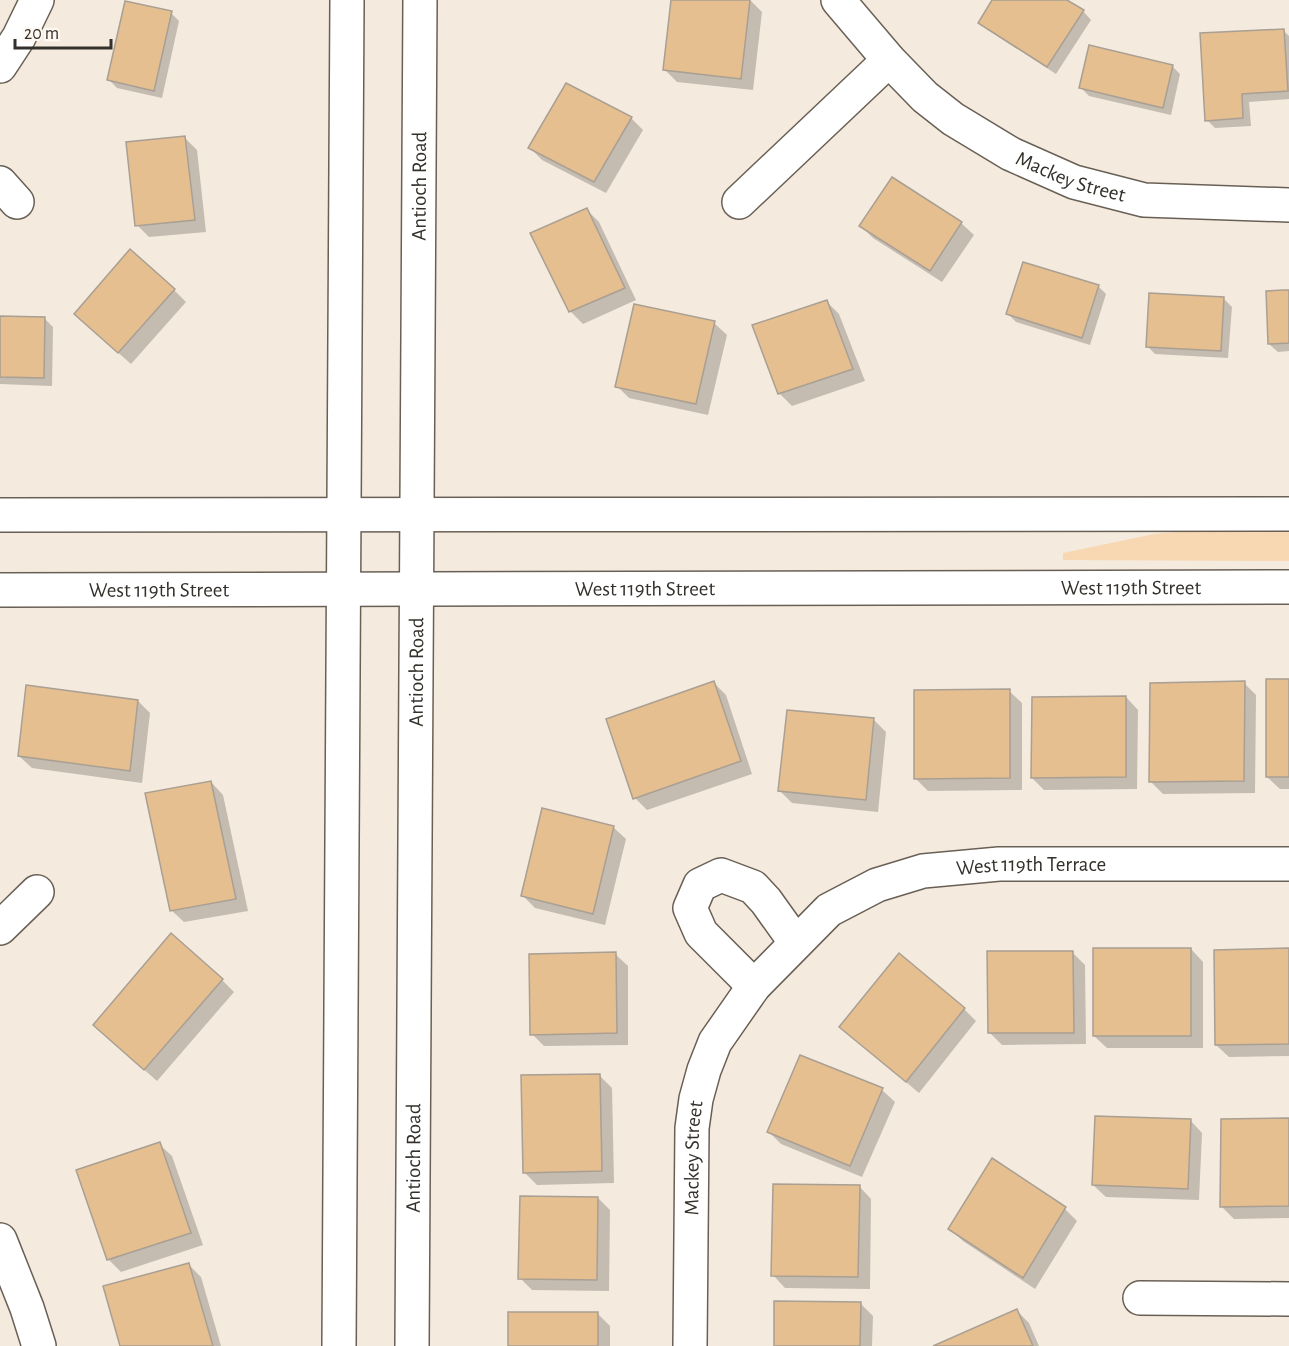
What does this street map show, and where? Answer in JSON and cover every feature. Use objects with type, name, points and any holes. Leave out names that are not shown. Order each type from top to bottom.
[{"type":"main road","points":[[0,66],[19,37],[37,0]]},
{"type":"main road","points":[[339,1346],[346,0]]},
{"type":"main road","name":"Antioch Road","points":[[412,1346],[420,0]]},
{"type":"main road","name":"Mackey Street","points":[[838,0],[889,60],[925,97],[953,118],[1011,154],[1074,182],[1144,200],[1289,205]]},
{"type":"main road","points":[[740,202],[889,60]]},
{"type":"main road","points":[[0,515],[1289,514]]},
{"type":"main road","name":"West 119th Street","points":[[0,590],[1289,587]]},
{"type":"main road","name":"West 119th Terrace","points":[[754,986],[829,910],[877,885],[923,871],[999,864],[1289,864]]},
{"type":"main road","points":[[754,986],[701,933],[690,908],[700,885],[722,875],[753,887],[796,943]]},
{"type":"main road","points":[[0,928],[37,892]]},
{"type":"main road","name":"Mackey Street","points":[[690,1346],[692,1128],[696,1098],[715,1042],[754,986]]},
{"type":"main road","points":[[0,1240],[27,1308],[39,1346]]},
{"type":"main road","points":[[1140,1298],[1289,1299]]},
{"type":"shaded area","points":[[1201,530],[1289,530],[1289,561],[1063,560],[1063,553],[1154,534]]},
{"type":"building","points":[[671,0],[750,0],[741,79],[663,70]]},
{"type":"building","points":[[992,0],[1067,0],[1084,10],[1047,67],[978,23]]},
{"type":"building","points":[[125,1],[172,11],[154,91],[107,80]]},
{"type":"building","points":[[1284,29],[1288,91],[1242,94],[1243,118],[1205,121],[1200,33]]},
{"type":"building","points":[[1089,45],[1173,65],[1163,108],[1079,88]]},
{"type":"building","points":[[566,83],[632,117],[594,182],[528,148]]},
{"type":"building","points":[[185,136],[195,220],[135,226],[126,142]]},
{"type":"building","points":[[892,177],[962,222],[930,271],[859,226]]},
{"type":"building","points":[[587,208],[625,288],[569,312],[530,233]]},
{"type":"building","points":[[130,249],[175,289],[118,353],[74,314]]},
{"type":"building","points":[[1023,262],[1099,285],[1082,338],[1006,314]]},
{"type":"building","points":[[1289,290],[1289,343],[1268,344],[1266,291]]},
{"type":"building","points":[[1149,293],[1224,297],[1221,351],[1146,347]]},
{"type":"building","points":[[827,300],[853,369],[778,394],[752,325]]},
{"type":"building","points":[[634,304],[715,321],[696,404],[615,387]]},
{"type":"building","points":[[0,316],[45,317],[44,378],[0,377]]},
{"type":"building","points":[[1266,679],[1289,679],[1289,777],[1266,777]]},
{"type":"building","points":[[714,681],[741,761],[633,799],[606,719]]},
{"type":"building","points":[[1245,681],[1244,781],[1149,782],[1150,683]]},
{"type":"building","points":[[26,685],[138,700],[130,771],[18,756]]},
{"type":"building","points":[[1010,689],[1010,778],[914,779],[914,690]]},
{"type":"building","points":[[1126,696],[1126,777],[1031,778],[1032,697]]},
{"type":"building","points":[[787,710],[874,718],[866,800],[778,791]]},
{"type":"building","points":[[211,781],[236,899],[170,911],[145,793]]},
{"type":"building","points":[[542,808],[614,826],[593,914],[521,896]]},
{"type":"building","points":[[171,933],[223,979],[144,1070],[93,1025]]},
{"type":"building","points":[[1093,948],[1191,948],[1191,1036],[1093,1036]]},
{"type":"building","points":[[1289,948],[1289,1044],[1215,1045],[1214,950]]},
{"type":"building","points":[[987,951],[1073,951],[1074,1033],[988,1033]]},
{"type":"building","points":[[616,952],[617,1033],[530,1035],[529,954]]},
{"type":"building","points":[[899,953],[965,1008],[906,1082],[839,1027]]},
{"type":"building","points":[[800,1055],[883,1088],[850,1166],[767,1132]]},
{"type":"building","points":[[600,1074],[602,1171],[523,1173],[521,1075]]},
{"type":"building","points":[[1095,1116],[1191,1119],[1188,1189],[1092,1185]]},
{"type":"building","points":[[1289,1118],[1289,1206],[1220,1207],[1221,1119]]},
{"type":"building","points":[[160,1142],[191,1233],[107,1260],[76,1170]]},
{"type":"building","points":[[992,1158],[1066,1207],[1023,1278],[948,1229]]},
{"type":"building","points":[[773,1184],[860,1185],[858,1277],[771,1276]]},
{"type":"building","points":[[520,1196],[598,1197],[597,1280],[518,1279]]},
{"type":"building","points":[[189,1263],[213,1346],[120,1346],[103,1286]]},
{"type":"building","points":[[774,1301],[861,1302],[860,1346],[774,1346]]},
{"type":"building","points":[[1017,1309],[1033,1346],[933,1346]]},
{"type":"building","points":[[508,1312],[598,1312],[598,1346],[508,1346]]}]
